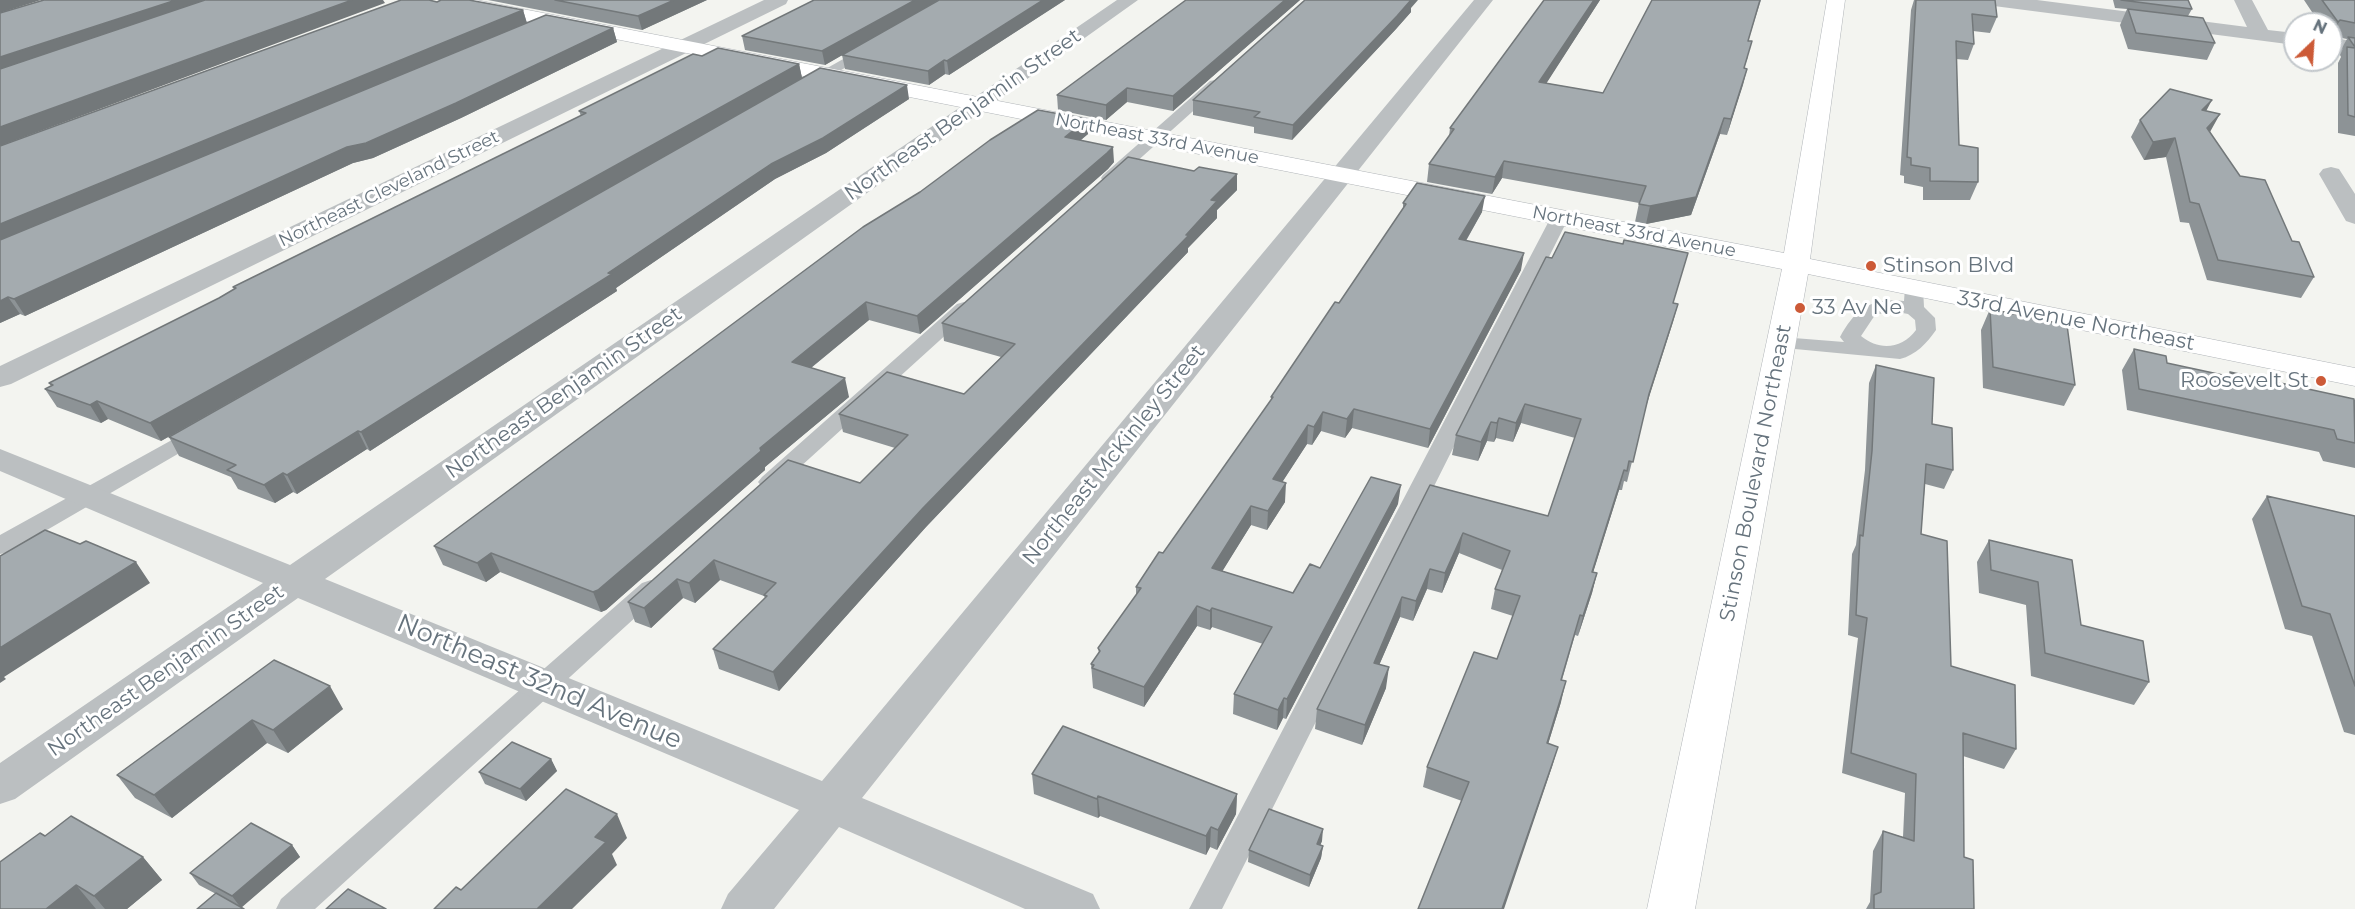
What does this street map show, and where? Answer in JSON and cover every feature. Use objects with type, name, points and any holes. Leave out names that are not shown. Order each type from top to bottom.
[{"type":"street","name":"Northeast 33rd Avenue","points":[[448,0],[1796,264]]},
{"type":"street","name":"Northeast Cleveland Street","points":[[0,378],[779,0]]},
{"type":"street","name":"Northeast Benjamin Street","points":[[0,786],[1129,0]]},
{"type":"street","name":"Northeast McKinley Street","points":[[744,909],[1484,0]]},
{"type":"street","name":"Stinson Boulevard Northeast","points":[[1671,909],[1796,264],[1836,0]]},
{"type":"street","points":[[1994,0],[2283,37]]},
{"type":"street","points":[[2243,0],[2261,34]]},
{"type":"street","points":[[2331,174],[2355,216]]},
{"type":"street","name":"33rd Avenue Northeast","points":[[1796,264],[1914,299],[2355,377]]},
{"type":"street","name":"Northeast 32nd Avenue","points":[[0,459],[831,804],[1077,909]]},
{"type":"lane","points":[[523,32],[552,20]]},
{"type":"lane","points":[[788,94],[881,42]]},
{"type":"lane","points":[[1089,196],[1229,71]]},
{"type":"lane","points":[[1205,909],[1560,217]]},
{"type":"lane","points":[[754,496],[983,291]]},
{"type":"lane","points":[[1781,343],[1820,349],[1862,347],[1900,353],[1918,340],[1926,330],[1924,318],[1914,299],[1872,308],[1850,336],[1862,347]]},
{"type":"lane","points":[[0,546],[210,425]]},
{"type":"lane","points":[[292,909],[666,575]]},
{"type":"building","points":[[44,0],[176,0],[0,57],[0,13]]},
{"type":"building","points":[[205,0],[352,0],[0,127],[0,69]]},
{"type":"building","points":[[401,0],[437,2],[469,0],[523,10],[0,224],[0,146]]},
{"type":"building","points":[[555,0],[674,0],[638,16]]},
{"type":"building","points":[[814,0],[915,0],[822,51],[742,36]]},
{"type":"building","points":[[939,0],[1043,0],[928,71],[842,55]]},
{"type":"building","points":[[1186,0],[1285,0],[1173,96],[1127,88],[1106,105],[1057,95]]},
{"type":"building","points":[[1305,0],[1411,0],[1293,125],[1254,117],[1260,112],[1193,100]]},
{"type":"building","points":[[1544,0],[1594,0],[1539,82],[1603,93],[1652,0],[1760,0],[1748,41],[1752,41],[1744,68],[1747,69],[1731,119],[1724,118],[1696,197],[1650,206],[1639,204],[1646,186],[1504,161],[1495,177],[1429,164],[1454,129],[1450,128]]},
{"type":"building","points":[[1916,0],[1995,0],[1997,17],[1972,14],[1974,44],[1956,41],[1959,145],[1978,148],[1978,182],[1930,181],[1930,168],[1911,165],[1911,158],[1907,157]]},
{"type":"building","points":[[2121,0],[2188,0],[2192,9]]},
{"type":"building","points":[[2322,0],[2355,0],[2355,23],[2343,21],[2343,12],[2331,12]]},
{"type":"building","points":[[2128,9],[2203,18],[2215,43],[2136,33]]},
{"type":"building","points":[[546,15],[613,28],[456,103],[366,143],[347,147],[14,299],[8,297],[0,301],[0,240]]},
{"type":"building","points":[[2348,37],[2355,38],[2355,47]]},
{"type":"building","points":[[2347,47],[2355,48],[2355,117],[2348,115]]},
{"type":"building","points":[[718,48],[799,64],[150,423],[97,401],[90,405],[45,389],[53,385],[49,383],[219,298],[236,288],[233,287],[586,113],[579,111],[693,54],[702,56]]},
{"type":"building","points":[[820,68],[907,85],[823,138],[771,164],[608,273],[612,274],[361,432],[358,431],[287,475],[283,473],[264,485],[227,470],[236,465],[169,437]]},
{"type":"building","points":[[2170,89],[2212,100],[2202,110],[2220,114],[2207,128],[2240,176],[2265,180],[2292,241],[2299,242],[2314,277],[2218,260],[2199,204],[2190,202],[2175,138],[2153,142],[2140,120]]},
{"type":"building","points":[[1038,110],[1087,119],[1065,137],[1113,147],[917,316],[866,302],[792,362],[845,378],[760,448],[761,451],[598,590],[593,592],[491,553],[477,563],[434,546],[863,227],[920,192],[990,140]]},
{"type":"building","points":[[1128,157],[1194,171],[1199,167],[1237,174],[1211,200],[1217,201],[1186,235],[1189,235],[923,508],[773,672],[713,649],[767,596],[764,595],[776,583],[714,560],[689,583],[677,579],[644,608],[628,602],[788,460],[860,483],[908,435],[839,414],[887,372],[964,394],[1015,344],[942,323]]},
{"type":"building","points":[[1417,183],[1485,196],[1459,239],[1524,253],[1430,429],[1354,409],[1347,419],[1323,412],[1314,427],[1308,425],[1273,479],[1286,483],[1268,511],[1251,506],[1212,568],[1293,593],[1310,564],[1320,568],[1371,477],[1401,485],[1287,699],[1284,698],[1278,710],[1234,694],[1272,627],[1212,608],[1210,611],[1197,606],[1144,687],[1092,668],[1094,665],[1091,664],[1100,651],[1098,648],[1141,588],[1136,587],[1159,552],[1163,553],[1273,397],[1271,397],[1335,302],[1339,303],[1406,204],[1403,203]]},
{"type":"building","points":[[1565,232],[1623,244],[1624,240],[1688,253],[1673,303],[1678,304],[1649,394],[1633,462],[1629,461],[1627,471],[1624,470],[1592,572],[1597,573],[1583,616],[1580,615],[1561,680],[1566,681],[1547,743],[1558,747],[1502,909],[1418,909],[1469,782],[1427,767],[1474,652],[1497,659],[1520,596],[1495,589],[1510,551],[1463,533],[1445,573],[1430,569],[1416,601],[1402,597],[1374,663],[1389,667],[1365,725],[1317,709],[1430,485],[1548,516],[1581,419],[1525,404],[1516,423],[1499,418],[1497,423],[1491,422],[1481,442],[1456,435],[1546,257],[1552,258]]},
{"type":"building","points":[[1990,309],[2067,325],[2075,385],[1993,367]]},
{"type":"building","points":[[2134,349],[2166,356],[2167,363],[2232,377],[2230,372],[2354,399],[2355,443],[2337,439],[2334,430],[2139,389]]},
{"type":"building","points":[[1876,365],[1934,378],[1932,424],[1952,428],[1953,470],[1926,464],[1921,534],[1947,541],[1951,666],[2015,685],[2016,749],[1963,733],[1964,857],[1973,860],[1974,909],[1874,909],[1874,895],[1881,892],[1883,831],[1914,841],[1916,774],[1851,753],[1867,618],[1856,615],[1860,535],[1863,536],[1872,451]]},
{"type":"building","points":[[2267,496],[2355,516],[2355,686],[2330,614],[2302,606]]},
{"type":"building","points":[[45,530],[80,544],[86,541],[136,562],[0,648],[0,556]]},
{"type":"building","points":[[1989,540],[2072,560],[2081,625],[2143,641],[2149,682],[2045,653],[2038,582],[1991,570]]},
{"type":"building","points":[[274,660],[330,686],[273,730],[252,720],[154,795],[117,775]]},
{"type":"building","points":[[1063,726],[1237,794],[1218,830],[1211,827],[1206,836],[1032,774]]},
{"type":"building","points":[[512,742],[551,759],[520,789],[479,772]]},
{"type":"building","points":[[566,789],[617,814],[595,837],[606,842],[537,909],[434,909],[456,887],[461,890]]},
{"type":"building","points":[[1269,809],[1323,829],[1317,844],[1323,846],[1310,875],[1249,850]]},
{"type":"building","points":[[71,816],[143,857],[94,896],[76,885],[46,909],[0,909],[0,862],[40,833],[45,836]]},
{"type":"building","points":[[251,823],[292,845],[232,896],[190,873]]},
{"type":"building","points":[[348,889],[386,909],[326,909]]},
{"type":"building","points":[[216,893],[244,909],[197,909]]},
{"type":"place","name":"Stinson Blvd","points":[[1871,266]]},
{"type":"place","name":"33 Av Ne","points":[[1800,308]]},
{"type":"place","name":"Roosevelt St","points":[[2321,381]]}]
